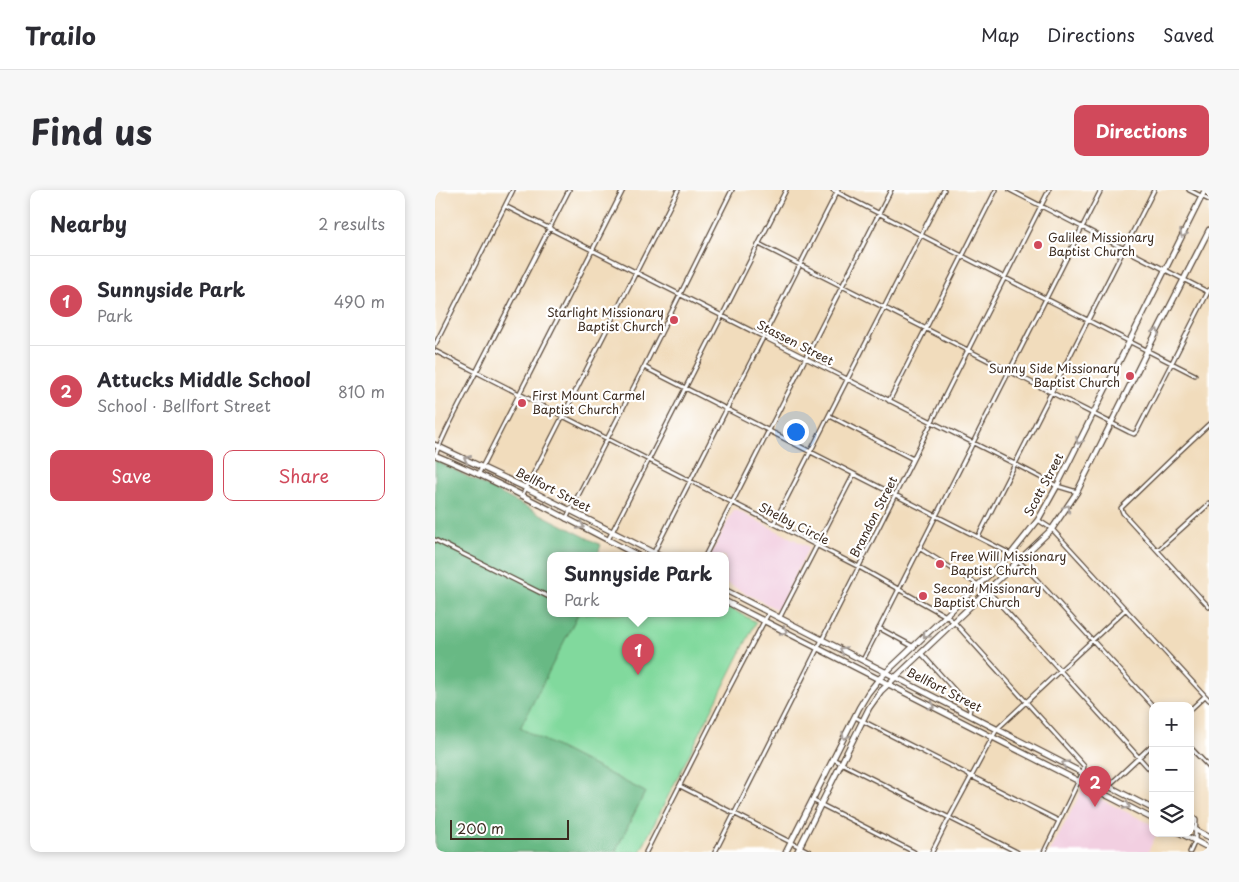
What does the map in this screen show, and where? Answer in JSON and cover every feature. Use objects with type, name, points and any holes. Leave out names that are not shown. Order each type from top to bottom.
[{"type":"main road","name":"Scott Street","points":[[786,852],[864,700],[879,679],[1011,554],[1038,520],[1057,486],[1205,190]]},
{"type":"main road","points":[[798,849],[875,699],[921,652],[1052,529],[1077,492],[1209,230]]},
{"type":"main road","name":"Bellfort Street","points":[[437,446],[570,510],[648,552]]},
{"type":"main road","name":"Bellfort Street","points":[[435,455],[522,496],[631,552]]},
{"type":"main road","name":"Bellfort Street","points":[[729,592],[1149,807]]},
{"type":"main road","name":"Bellfort Street","points":[[729,602],[1101,793],[1149,816]]},
{"type":"main road","points":[[950,716],[955,707]]},
{"type":"main road","points":[[1036,759],[1040,751]]},
{"type":"main road","points":[[1195,830],[1209,837]]},
{"type":"main road","points":[[1188,837],[1209,848]]},
{"type":"street","points":[[435,345],[513,190]]},
{"type":"street","points":[[435,455],[437,446],[569,190]]},
{"type":"street","points":[[478,475],[623,190]]},
{"type":"street","points":[[522,496],[678,190]]},
{"type":"street","points":[[566,519],[681,295],[732,190]]},
{"type":"street","points":[[608,540],[786,190]]},
{"type":"street","points":[[833,190],[1195,375]]},
{"type":"street","points":[[707,552],[891,190]]},
{"type":"street","points":[[774,524],[944,190]]},
{"type":"street","points":[[889,401],[996,190]]},
{"type":"street","points":[[759,244],[1134,434],[1209,291],[1010,190]]},
{"type":"street","name":"Brandon Street","points":[[715,852],[1049,190]]},
{"type":"street","points":[[863,660],[1101,190]]},
{"type":"street","points":[[978,537],[1154,190]]},
{"type":"street","points":[[1189,190],[1209,200]]},
{"type":"street","points":[[655,552],[838,191]]},
{"type":"street","name":"Stassen Street","points":[[505,206],[1057,486],[1077,492]]},
{"type":"street","name":"Shelby Circle","points":[[435,351],[859,567],[946,616],[954,622],[1083,764],[1083,772]]},
{"type":"street","points":[[644,367],[1011,554],[1149,702]]},
{"type":"street","points":[[830,416],[913,459]]},
{"type":"street","points":[[1209,424],[1121,508],[1123,513],[1207,601],[1209,607]]},
{"type":"street","points":[[780,617],[854,474]]},
{"type":"street","points":[[1158,550],[1209,504]]},
{"type":"street","points":[[1038,520],[1052,529],[1209,700]]},
{"type":"street","points":[[435,540],[547,596]]},
{"type":"street","points":[[919,548],[987,591],[1149,769]]},
{"type":"street","points":[[932,852],[997,729],[1126,609]]},
{"type":"street","points":[[646,852],[769,612]]},
{"type":"street","points":[[879,628],[914,647]]},
{"type":"street","points":[[921,652],[967,704],[970,709],[969,714]]},
{"type":"street","points":[[1194,706],[1205,696]]},
{"type":"street","points":[[855,717],[1059,821]]},
{"type":"street","points":[[1101,793],[1150,747]]},
{"type":"street","points":[[1194,751],[1209,767]]},
{"type":"street","points":[[833,759],[1017,852]]},
{"type":"street","points":[[1043,852],[1083,772]]},
{"type":"street","points":[[679,786],[791,843],[798,849],[809,852]]},
{"type":"street","points":[[812,800],[914,852]]},
{"type":"street","points":[[1189,852],[1195,841],[1196,820],[1194,818]]},
{"type":"shaded area","points":[[734,509],[809,547],[778,610],[729,585],[729,552],[712,552]]},
{"type":"shaded area","points":[[1082,790],[1149,823],[1149,837],[1155,837],[1148,852],[1050,852]]},
{"type":"green space","points":[[435,460],[601,545],[598,552],[547,552],[547,617],[576,617],[520,728],[645,792],[615,852],[435,852]]},
{"type":"green space","points":[[729,608],[756,622],[640,852],[615,852],[645,792],[520,728],[576,617],[729,617]]},
{"type":"place","name":"Galilee Missionary Baptist Church","points":[[1038,245]]},
{"type":"place","name":"Starlight Missionary Baptist Church","points":[[674,320]]},
{"type":"place","name":"Sunny Side Missionary Baptist Church","points":[[1130,376]]},
{"type":"place","name":"First Mount Carmel Baptist Church","points":[[522,403]]},
{"type":"place","name":"Free Will Missionary Baptist Church","points":[[940,564]]},
{"type":"place","name":"Second Missionary Baptist Church","points":[[923,596]]},
{"type":"place","name":"Sunnyside Park","points":[[638,675]]},
{"type":"place","name":"Attucks Middle School","points":[[1095,807]]}]
